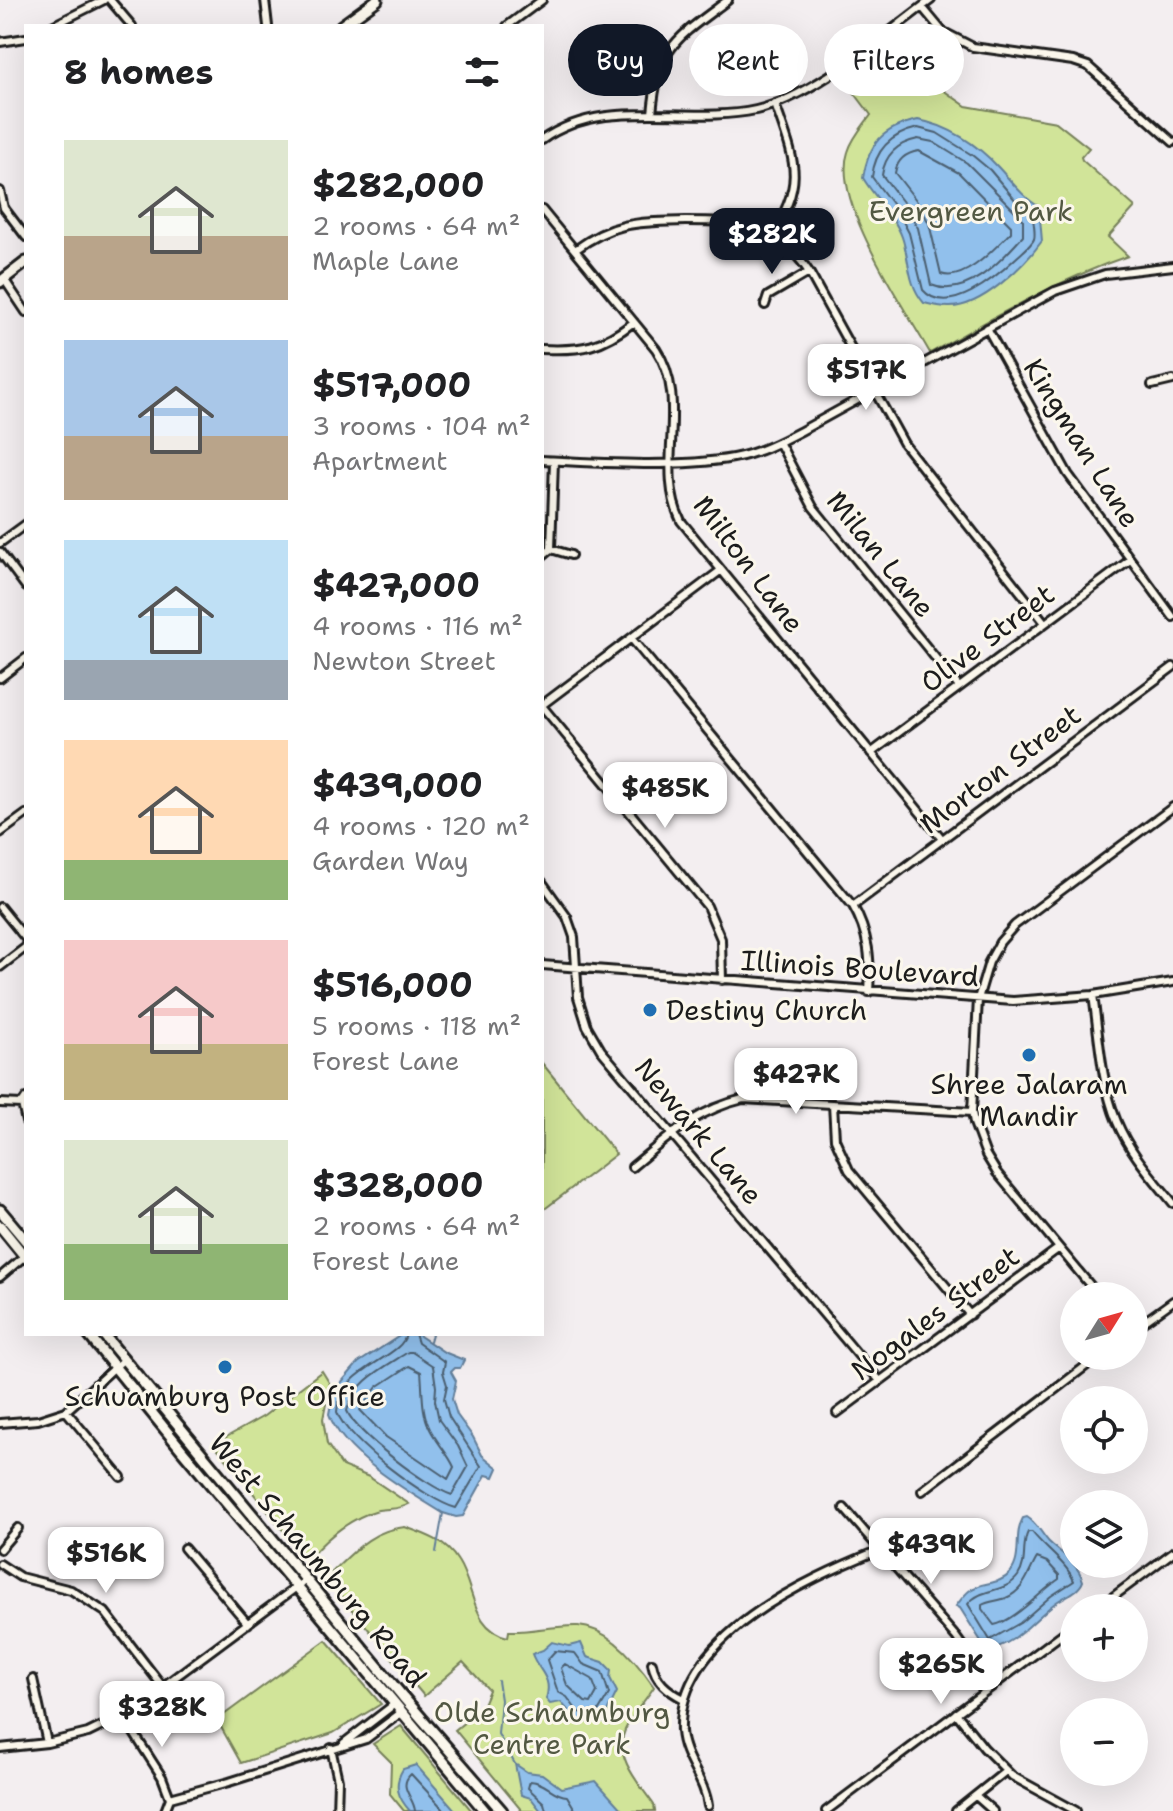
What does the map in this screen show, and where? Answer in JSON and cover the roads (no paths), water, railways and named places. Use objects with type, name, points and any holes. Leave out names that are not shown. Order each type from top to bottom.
[{"type":"main road","points":[[344,24],[377,0]]},
{"type":"main road","points":[[2,280],[24,264]]},
{"type":"main road","points":[[0,1210],[21,1236]]},
{"type":"main road","points":[[0,1226],[21,1236]]},
{"type":"main road","name":"West Schaumburg Road","points":[[90,1336],[485,1811]]},
{"type":"main road","name":"West Schaumburg Road","points":[[105,1336],[502,1811]]},
{"type":"street","points":[[56,24],[104,0]]},
{"type":"street","points":[[110,0],[130,24]]},
{"type":"street","points":[[265,0],[268,24]]},
{"type":"street","points":[[510,24],[542,0]]},
{"type":"street","points":[[652,114],[656,75],[669,50],[686,32],[728,0]]},
{"type":"street","points":[[544,139],[566,126],[600,116],[729,113],[775,104],[811,87],[931,0]]},
{"type":"street","points":[[922,7],[942,31],[973,47],[1073,61],[1088,66],[1173,142]]},
{"type":"street","points":[[0,42],[24,38]]},
{"type":"street","points":[[771,235],[789,206],[795,177],[793,157],[775,104]]},
{"type":"street","points":[[0,191],[4,208],[24,234]]},
{"type":"street","name":"Milton Lane","points":[[544,212],[662,358],[670,376],[673,401],[671,488],[677,512],[685,527],[942,839]]},
{"type":"street","points":[[575,250],[614,227],[645,222],[731,222],[750,225],[771,235],[792,251],[809,272],[904,444],[1045,623]]},
{"type":"street","points":[[544,460],[672,463],[736,458],[779,442],[1055,291],[1105,274],[1173,266]]},
{"type":"street","points":[[765,305],[768,296],[809,272]]},
{"type":"street","points":[[2,280],[24,309]]},
{"type":"street","points":[[544,349],[589,348],[610,339],[634,322]]},
{"type":"street","name":"Kingman Lane","points":[[987,328],[1068,474],[1173,617]]},
{"type":"street","points":[[1152,385],[1173,380]]},
{"type":"street","name":"Milan Lane","points":[[779,442],[813,507],[959,687]]},
{"type":"street","points":[[551,549],[554,461]]},
{"type":"street","points":[[0,543],[24,525]]},
{"type":"street","points":[[551,549],[571,555]]},
{"type":"street","points":[[544,554],[551,549]]},
{"type":"street","points":[[0,552],[24,584]]},
{"type":"street","name":"Olive Street","points":[[871,753],[1130,560]]},
{"type":"street","points":[[544,703],[720,571]]},
{"type":"street","points":[[631,638],[853,906],[868,945],[869,992]]},
{"type":"street","points":[[0,678],[24,660]]},
{"type":"street","name":"Morton Street","points":[[853,906],[1173,667]]},
{"type":"street","points":[[544,707],[707,906],[721,939],[722,980]]},
{"type":"street","points":[[1087,1282],[993,1167],[977,1132],[972,1112],[978,999],[989,962],[1000,942],[1015,925],[1172,809]]},
{"type":"street","points":[[0,833],[24,815]]},
{"type":"street","name":"Newark Lane","points":[[544,885],[567,917],[574,937],[578,997],[587,1026],[601,1050],[880,1381]]},
{"type":"street","points":[[0,907],[24,937]]},
{"type":"street","points":[[0,967],[24,949]]},
{"type":"street","name":"Illinois Boulevard","points":[[544,965],[869,992],[1021,1001],[1093,995],[1173,982]]},
{"type":"street","points":[[1093,995],[1107,1084],[1117,1122],[1136,1157],[1173,1203]]},
{"type":"street","points":[[632,1167],[700,1113],[743,1099],[972,1112]]},
{"type":"street","points":[[0,1103],[24,1101]]},
{"type":"street","points":[[833,1104],[835,1139],[849,1170],[970,1315]]},
{"type":"street","name":"Nogales Street","points":[[837,1413],[1059,1248]]},
{"type":"street","points":[[0,1277],[24,1258]]},
{"type":"street","points":[[1148,1319],[1173,1301]]},
{"type":"street","points":[[0,1423],[38,1420],[66,1411],[124,1359]]},
{"type":"street","points":[[922,1491],[1081,1370]]},
{"type":"street","points":[[66,1411],[121,1477]]},
{"type":"street","points":[[844,1508],[956,1637],[991,1686]]},
{"type":"street","points":[[0,1549],[18,1528]]},
{"type":"street","points":[[184,1548],[248,1624]]},
{"type":"street","points":[[708,1806],[704,1788],[685,1751],[682,1737],[684,1699],[705,1661],[751,1617],[819,1575],[879,1550]]},
{"type":"street","points":[[1117,1594],[1173,1552]]},
{"type":"street","points":[[0,1564],[20,1577],[71,1590],[105,1612],[163,1687]]},
{"type":"street","points":[[0,1748],[47,1743],[88,1733],[123,1716],[306,1580]]},
{"type":"street","points":[[826,1811],[1060,1635]]},
{"type":"street","points":[[652,1663],[658,1680],[673,1694],[684,1699]]},
{"type":"street","points":[[33,1679],[47,1743]]},
{"type":"street","points":[[170,1798],[341,1745],[407,1701]]},
{"type":"street","points":[[956,1713],[1006,1771],[1028,1787],[1076,1811]]},
{"type":"street","points":[[123,1716],[162,1777],[170,1798],[165,1811]]},
{"type":"street","points":[[331,1748],[338,1780],[337,1811]]},
{"type":"street","points":[[956,1811],[1006,1771]]},
{"type":"street","points":[[976,1796],[993,1811]]},
{"type":"water","points":[[918,120],[940,126],[972,144],[1039,207],[1042,241],[1014,273],[988,293],[961,305],[946,307],[924,303],[912,280],[899,229],[863,178],[869,155],[879,139],[895,128]]},
{"type":"water","points":[[399,1336],[420,1336],[444,1352],[464,1360],[460,1368],[451,1372],[456,1381],[452,1399],[457,1415],[482,1455],[498,1468],[494,1477],[486,1475],[463,1516],[443,1513],[412,1494],[362,1457],[336,1429],[329,1414],[333,1392],[358,1363]]},
{"type":"water","points":[[1027,1517],[1036,1525],[1060,1552],[1060,1578],[1082,1578],[1083,1581],[1070,1594],[1060,1594],[1060,1600],[1014,1638],[996,1648],[986,1649],[956,1606],[974,1588],[1001,1580],[1010,1573],[1016,1560],[1023,1518]]},
{"type":"water","points":[[552,1642],[569,1646],[581,1643],[587,1657],[603,1662],[611,1670],[610,1678],[617,1692],[606,1714],[608,1722],[567,1719],[568,1710],[561,1702],[550,1704],[546,1699],[548,1685],[532,1654]]},
{"type":"water","points":[[515,1764],[527,1772],[542,1774],[561,1788],[596,1781],[623,1811],[541,1811],[531,1798],[521,1795]]},
{"type":"water","points":[[416,1765],[456,1811],[410,1811],[400,1796],[398,1780],[403,1769]]},
{"type":"waterway","points":[[430,1341],[431,1336]]},
{"type":"waterway","points":[[436,1552],[443,1513]]},
{"type":"waterway","points":[[498,1681],[501,1700],[498,1734],[515,1764]]},
{"type":"place","name":"Destiny Church","points":[[650,1010]]},
{"type":"place","name":"Shree Jalaram Mandir","points":[[1029,1055]]},
{"type":"place","name":"Schuamburg Post Office","points":[[225,1367]]},
{"type":"park label","name":"Evergreen Park","points":[[971,211]]},
{"type":"park label","name":"Olde Schaumburg Centre Park","points":[[552,1728]]}]
